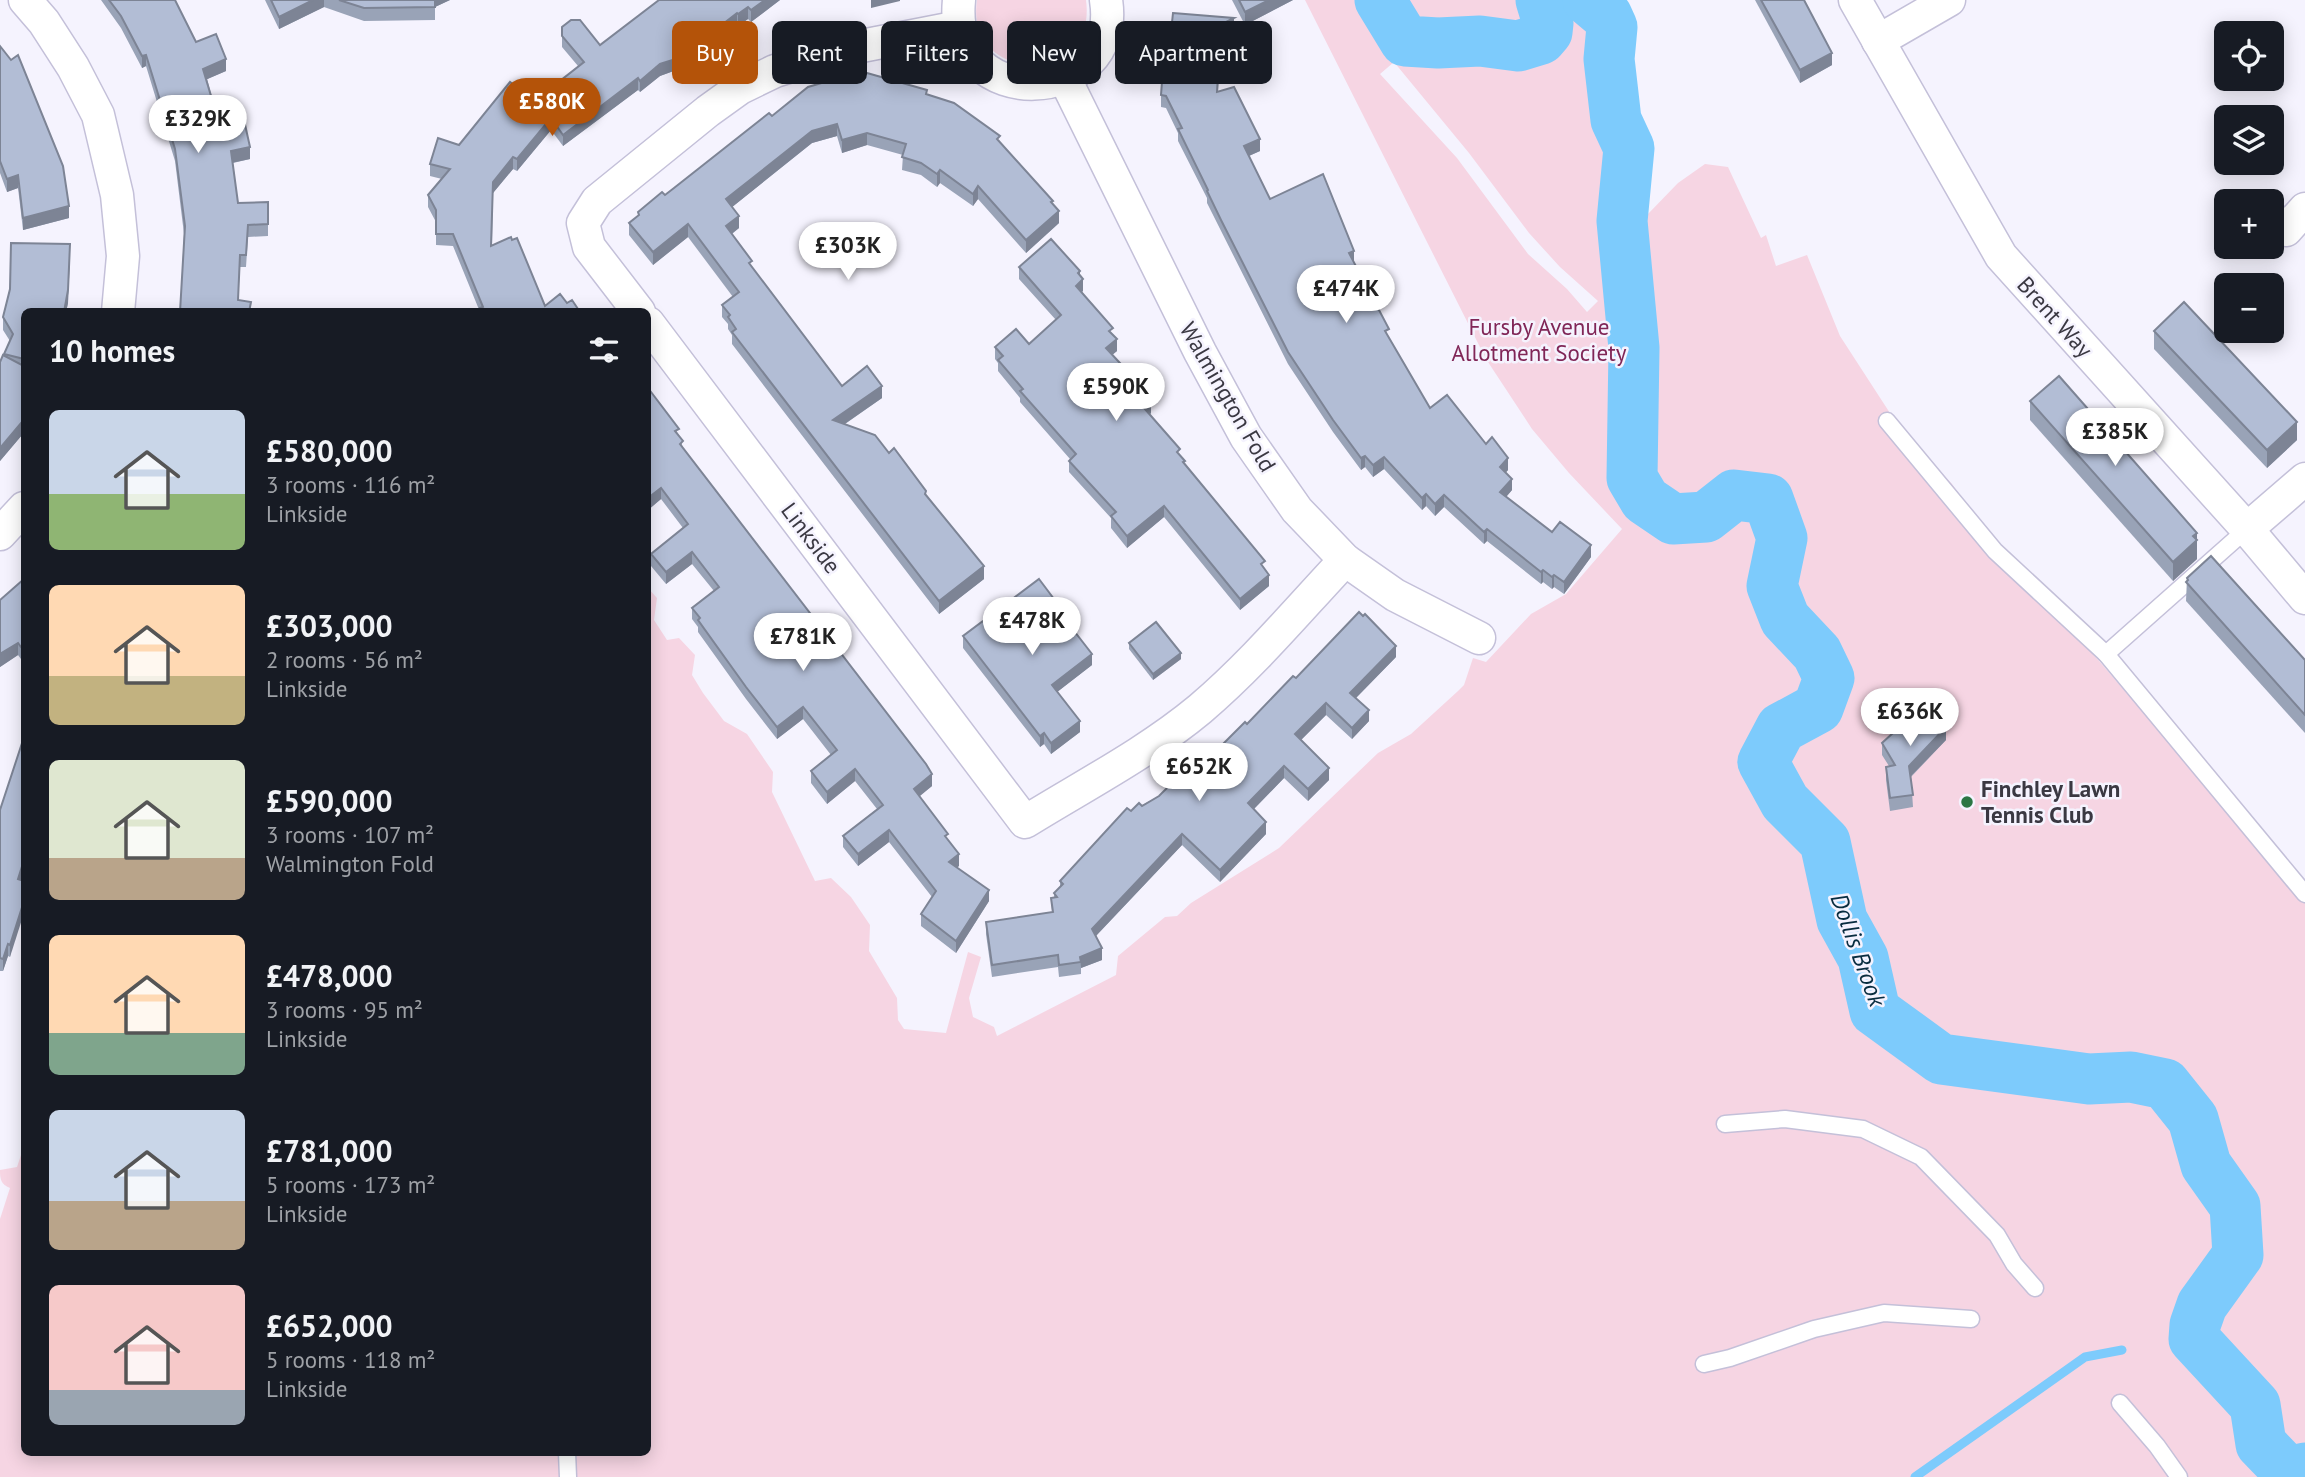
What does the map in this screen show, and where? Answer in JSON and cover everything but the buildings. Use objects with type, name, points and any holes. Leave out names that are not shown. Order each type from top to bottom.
[{"type":"street","points":[[25,0],[44,22],[73,67],[98,115],[117,195],[123,256],[118,308]]},
{"type":"street","points":[[1101,40],[1108,9],[1106,0]]},
{"type":"street","name":"Brent Way","points":[[1855,0],[2001,257],[2305,598]]},
{"type":"street","points":[[1878,41],[1949,0]]},
{"type":"street","points":[[636,308],[589,247],[583,223],[597,201],[740,88],[763,77],[959,13],[967,48],[981,65],[1007,81]]},
{"type":"street","points":[[1018,84],[1047,84]]},
{"type":"street","name":"Walmington Fold","points":[[1067,84],[1200,352],[1246,437],[1297,510],[1345,560],[1395,595],[1479,638]]},
{"type":"street","points":[[2284,228],[2286,230],[2305,209]]},
{"type":"street","name":"Linkside","points":[[651,327],[1023,835],[1199,710],[1250,662],[1345,560]]},
{"type":"street","points":[[2246,529],[2305,479]]},
{"type":"street","points":[[0,534],[21,511]]},
{"type":"lane","points":[[1887,421],[1995,551],[2106,654],[2305,894]]},
{"type":"lane","points":[[2106,654],[2246,529]]},
{"type":"lane","points":[[1725,1124],[1785,1119],[1863,1129],[1921,1157],[1997,1235],[2014,1264],[2035,1289]]},
{"type":"lane","points":[[1704,1364],[1730,1358],[1814,1329],[1884,1312],[1971,1319]]},
{"type":"lane","points":[[2120,1403],[2157,1446],[2179,1477]]},
{"type":"lane","points":[[568,1456],[568,1477]]},
{"type":"green space","points":[[977,0],[1086,0],[1084,21],[1007,21],[1007,59],[993,50],[993,21],[978,21]]},
{"type":"green space","name":"Fursby Avenue Allotment Society","points":[[1305,0],[1608,0],[1616,6],[1621,19],[1615,56],[1628,111],[1621,116],[1637,145],[1630,188],[1636,215],[1647,215],[1678,183],[1705,164],[1728,167],[1761,238],[1766,235],[1776,266],[1807,255],[1840,336],[1899,427],[1952,484],[1992,541],[2100,662],[2305,902],[2305,1477],[0,1477],[0,1219],[10,1188],[2,1181],[0,1170],[17,1167],[21,1155],[21,1456],[651,1456],[651,591],[657,598],[654,620],[667,640],[679,638],[695,655],[692,675],[703,693],[724,721],[747,734],[773,772],[772,792],[815,881],[831,878],[851,897],[870,925],[869,951],[897,998],[898,1020],[904,1029],[946,1033],[968,952],[981,957],[969,998],[973,1017],[994,1027],[997,1036],[1116,975],[1118,956],[1165,917],[1177,916],[1191,903],[1279,848],[1378,753],[1411,734],[1458,691],[1464,685],[1473,658],[1486,662],[1531,614],[1566,594],[1622,529],[1532,429],[1486,359]],"holes":[[[1394,62],[1469,153],[1529,233],[1560,267],[1598,301],[1587,312],[1567,289],[1528,254],[1457,158],[1380,74]]]},
{"type":"waterway","name":"Dollis Brook","points":[[1380,0],[1405,41],[1480,41],[1518,46],[1541,39],[1547,32],[1548,23],[1541,0]]},
{"type":"waterway","name":"Dollis Brook","points":[[1588,0],[1607,16],[1612,27],[1609,59],[1616,120],[1629,148],[1622,221],[1634,348],[1632,478],[1645,500],[1673,519],[1706,517],[1734,495],[1768,499],[1782,538],[1772,586],[1785,619],[1817,653],[1829,678],[1818,708],[1781,728],[1763,762],[1785,802],[1825,842],[1842,920],[1863,958],[1875,1011],[1941,1059],[2089,1079],[2131,1077],[2165,1084],[2193,1119],[2206,1165],[2235,1206],[2238,1255],[2202,1305],[2195,1325],[2194,1339],[2255,1405],[2261,1444],[2288,1472],[2305,1468]]},
{"type":"waterway","points":[[1915,1477],[2085,1357],[2122,1350]]},
{"type":"place","name":"Finchley Lawn Tennis Club","points":[[1967,802]]}]
